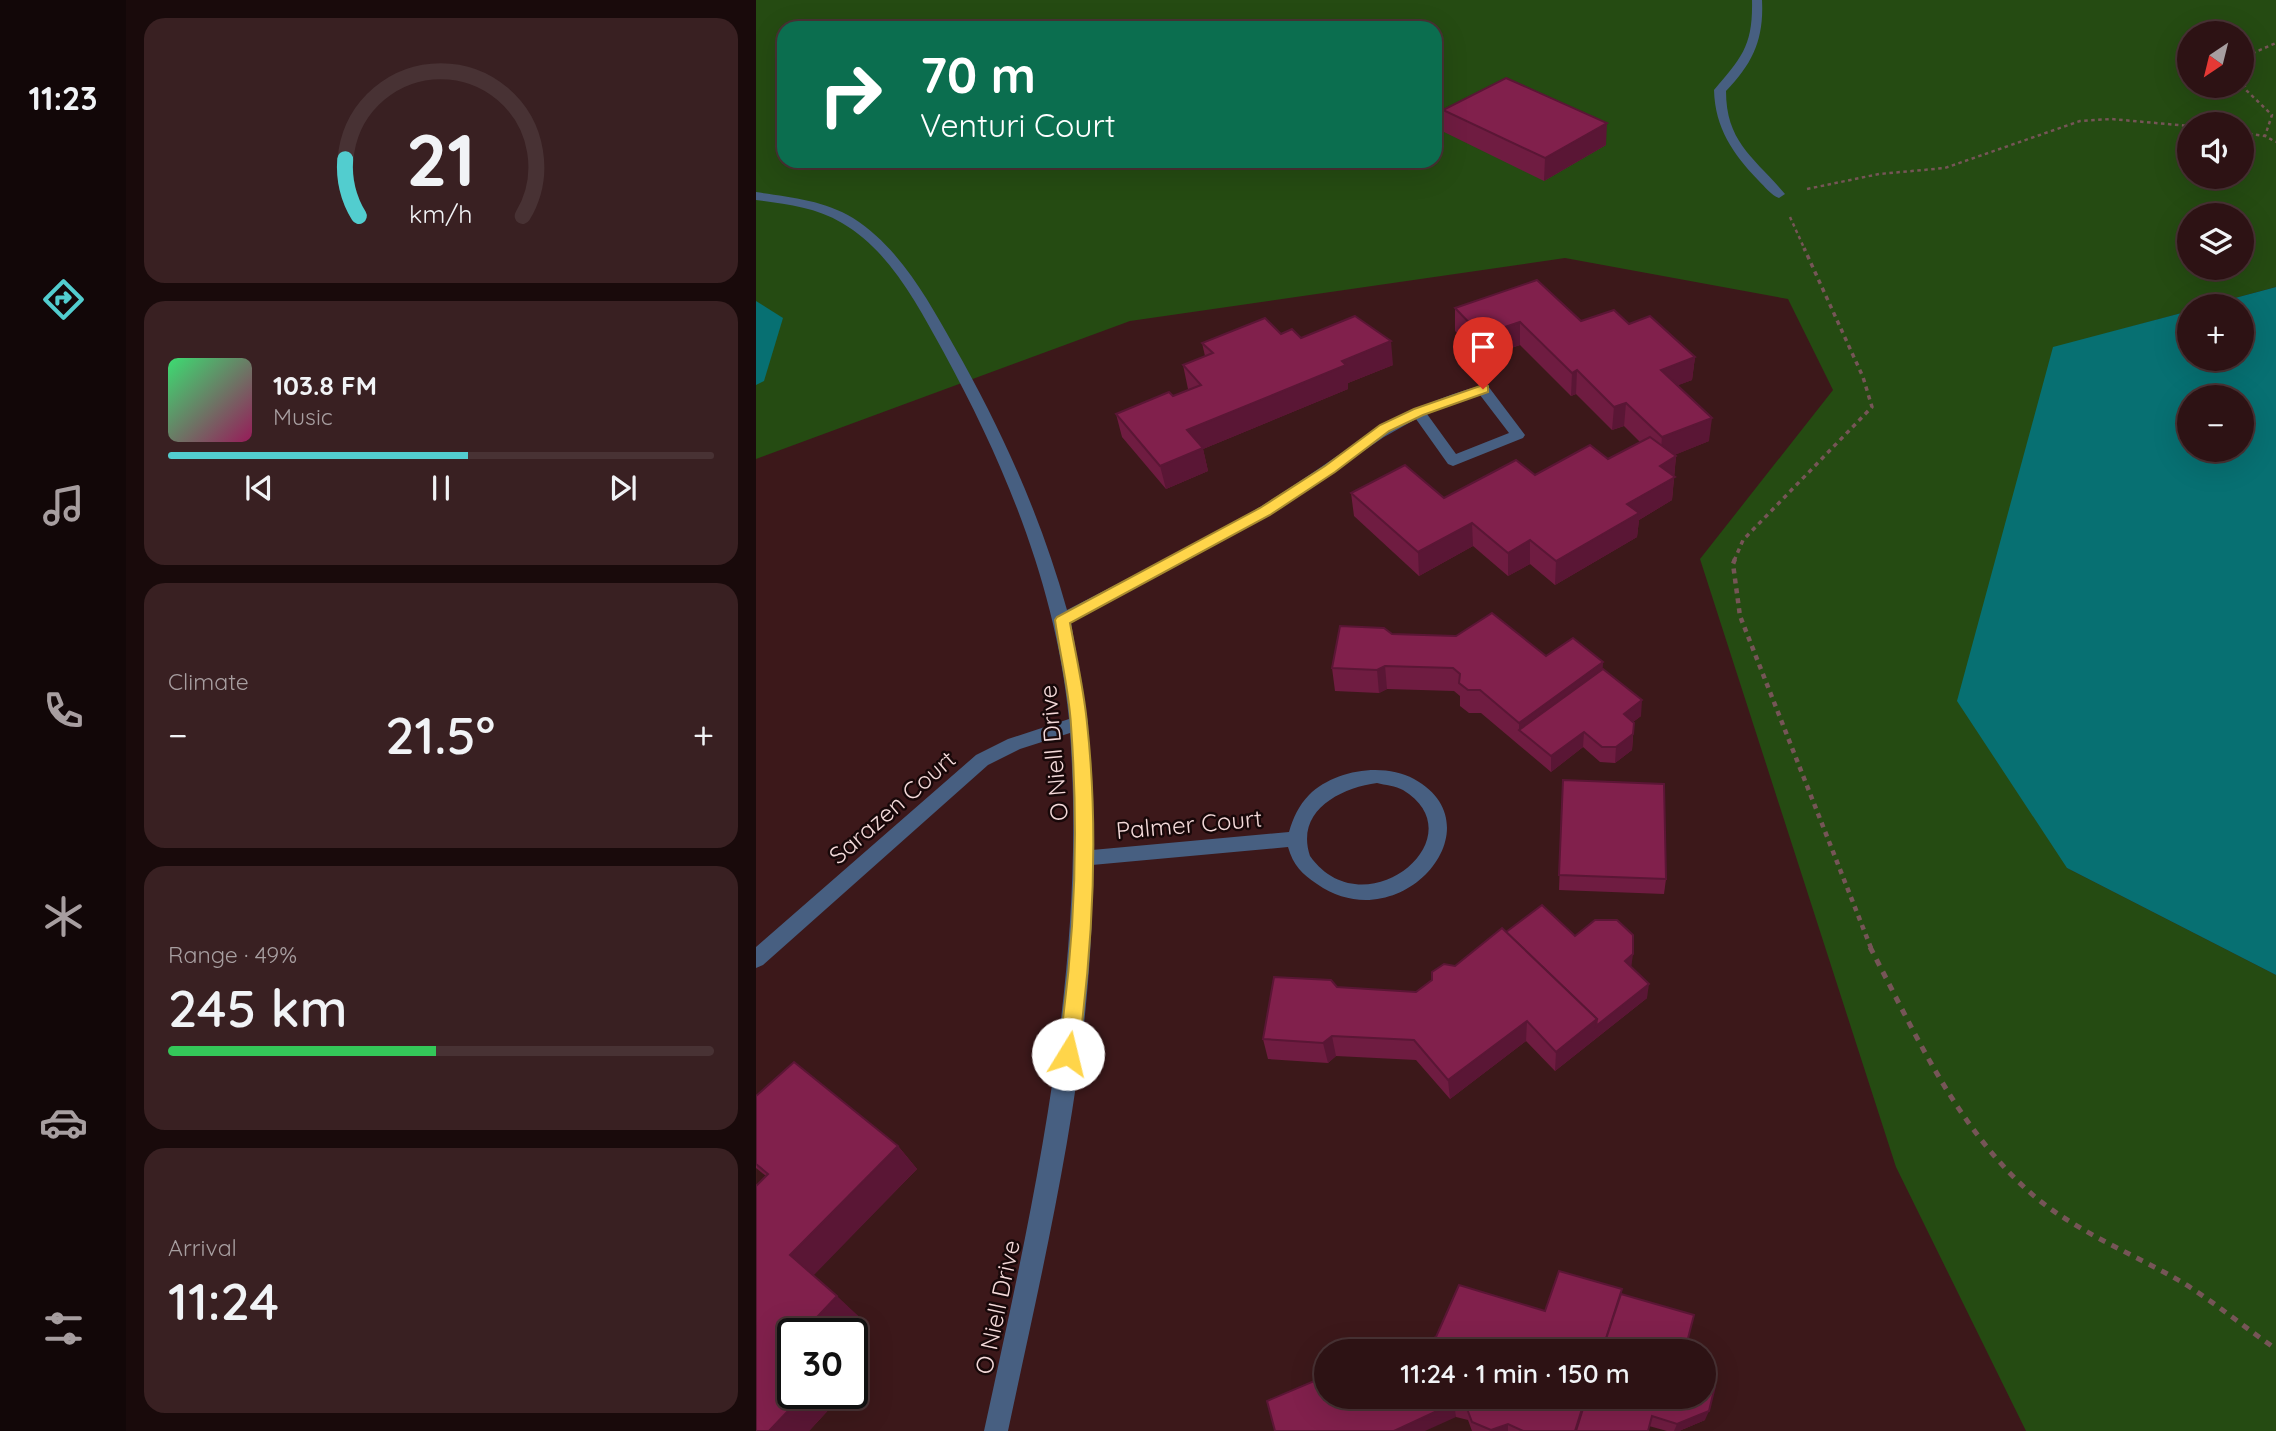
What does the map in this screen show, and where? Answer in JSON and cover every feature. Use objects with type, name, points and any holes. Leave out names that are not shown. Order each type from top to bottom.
[{"type":"street","points":[[1757,0],[1758,22],[1747,63],[1720,90],[1718,111],[1736,151],[1779,194]]},
{"type":"street","name":"O Niell Drive","points":[[756,196],[824,209],[858,227],[885,249],[936,327],[972,390],[1038,539],[1062,620],[1079,723],[1085,858],[1076,1000],[1048,1189],[996,1431]]},
{"type":"street","points":[[1062,620],[1265,511],[1330,469],[1384,428],[1418,412],[1483,389],[1518,435],[1453,461],[1418,412]]},
{"type":"street","name":"Sarazen Court","points":[[756,959],[982,760],[1014,744],[1079,723]]},
{"type":"street","name":"Palmer Court","points":[[1377,776],[1409,785],[1426,797],[1436,813],[1439,842],[1423,869],[1405,884],[1382,892],[1358,894],[1324,884],[1302,862],[1297,839],[1302,815],[1314,799],[1333,786],[1354,778],[1377,776]]},
{"type":"street","name":"Palmer Court","points":[[1085,858],[1297,839]]},
{"type":"path","points":[[2254,53],[2276,43]]},
{"type":"path","points":[[2254,98],[2272,116],[2264,136]]},
{"type":"path","points":[[2177,125],[2111,119],[2080,121],[1945,168],[1879,174],[1779,194],[1863,377],[1871,407],[1786,499],[1743,540],[1733,564],[1740,616],[1869,944],[1933,1069],[1980,1139],[2026,1189],[2096,1238],[2180,1282],[2276,1349]]},
{"type":"path","points":[[2254,135],[2276,142]]},
{"type":"green space","points":[[756,0],[2276,0],[2276,287],[2250,294],[2177,294],[2177,314],[2053,348],[2067,868],[2276,975],[2276,1431],[2026,1431],[1896,1167],[1700,559],[1833,390],[1788,299],[1565,258],[1130,321],[756,459]]},
{"type":"water","points":[[2276,287],[2276,975],[2067,868],[1957,701],[2053,347],[2177,314],[2177,371],[2254,371],[2254,294],[2250,294]]},
{"type":"water","points":[[756,301],[783,318],[764,381],[756,385]]},
{"type":"building","points":[[1506,78],[1607,123],[1545,158],[1443,110]]},
{"type":"building","points":[[1537,280],[1581,321],[1614,310],[1629,324],[1650,316],[1695,357],[1661,370],[1712,418],[1662,437],[1626,403],[1614,407],[1577,370],[1572,373],[1520,322],[1481,335],[1455,308]]},
{"type":"building","points":[[1355,316],[1391,341],[1342,361],[1346,365],[1187,430],[1203,448],[1160,466],[1116,414],[1169,392],[1173,396],[1201,385],[1183,365],[1213,353],[1202,343],[1265,318],[1281,334],[1292,329],[1301,338]]},
{"type":"building","points":[[1650,437],[1676,456],[1660,466],[1675,477],[1627,504],[1639,513],[1556,561],[1530,540],[1508,553],[1472,523],[1418,552],[1351,493],[1405,465],[1444,498],[1516,460],[1535,475],[1590,445],[1608,459]]},
{"type":"building","points":[[1492,613],[1546,656],[1573,638],[1603,662],[1519,723],[1480,690],[1468,690],[1459,683],[1460,674],[1453,668],[1332,668],[1340,626],[1384,628],[1392,634],[1456,636]]},
{"type":"building","points":[[1603,669],[1642,700],[1624,714],[1634,723],[1633,734],[1616,747],[1602,747],[1584,732],[1551,756],[1519,730]]},
{"type":"building","points":[[1563,780],[1664,784],[1666,879],[1559,875]]},
{"type":"building","points":[[1542,905],[1575,936],[1595,920],[1617,920],[1633,935],[1633,954],[1625,961],[1649,984],[1596,1026],[1597,1019],[1506,932]]},
{"type":"building","points":[[1502,928],[1597,1019],[1556,1052],[1527,1021],[1448,1080],[1414,1040],[1332,1036],[1323,1043],[1263,1039],[1274,977],[1331,980],[1337,987],[1416,992],[1432,980],[1432,972],[1444,964],[1455,966]]},
{"type":"building","points":[[794,1062],[898,1146],[790,1255],[837,1296],[816,1318],[777,1318],[777,1409],[790,1409],[769,1431],[756,1431],[756,1186],[768,1174],[756,1164],[756,1096]]},
{"type":"building","points":[[1559,1271],[1622,1289],[1606,1339],[1432,1339],[1436,1337],[1459,1285],[1545,1311]]},
{"type":"building","points":[[1621,1294],[1694,1315],[1688,1339],[1606,1339]]},
{"type":"building","points":[[1314,1381],[1314,1409],[1441,1409],[1394,1431],[1275,1431],[1267,1401]]},
{"type":"building","points":[[1467,1409],[1582,1409],[1575,1431],[1523,1431],[1508,1424],[1491,1430],[1472,1422]]},
{"type":"building","points":[[1583,1409],[1709,1409],[1677,1424],[1652,1416],[1648,1431],[1576,1431]]},
{"type":"route","points":[[1068,1054],[1076,1000],[1085,858],[1079,723],[1062,620],[1265,511],[1330,469],[1384,428],[1418,412],[1483,389]]}]
